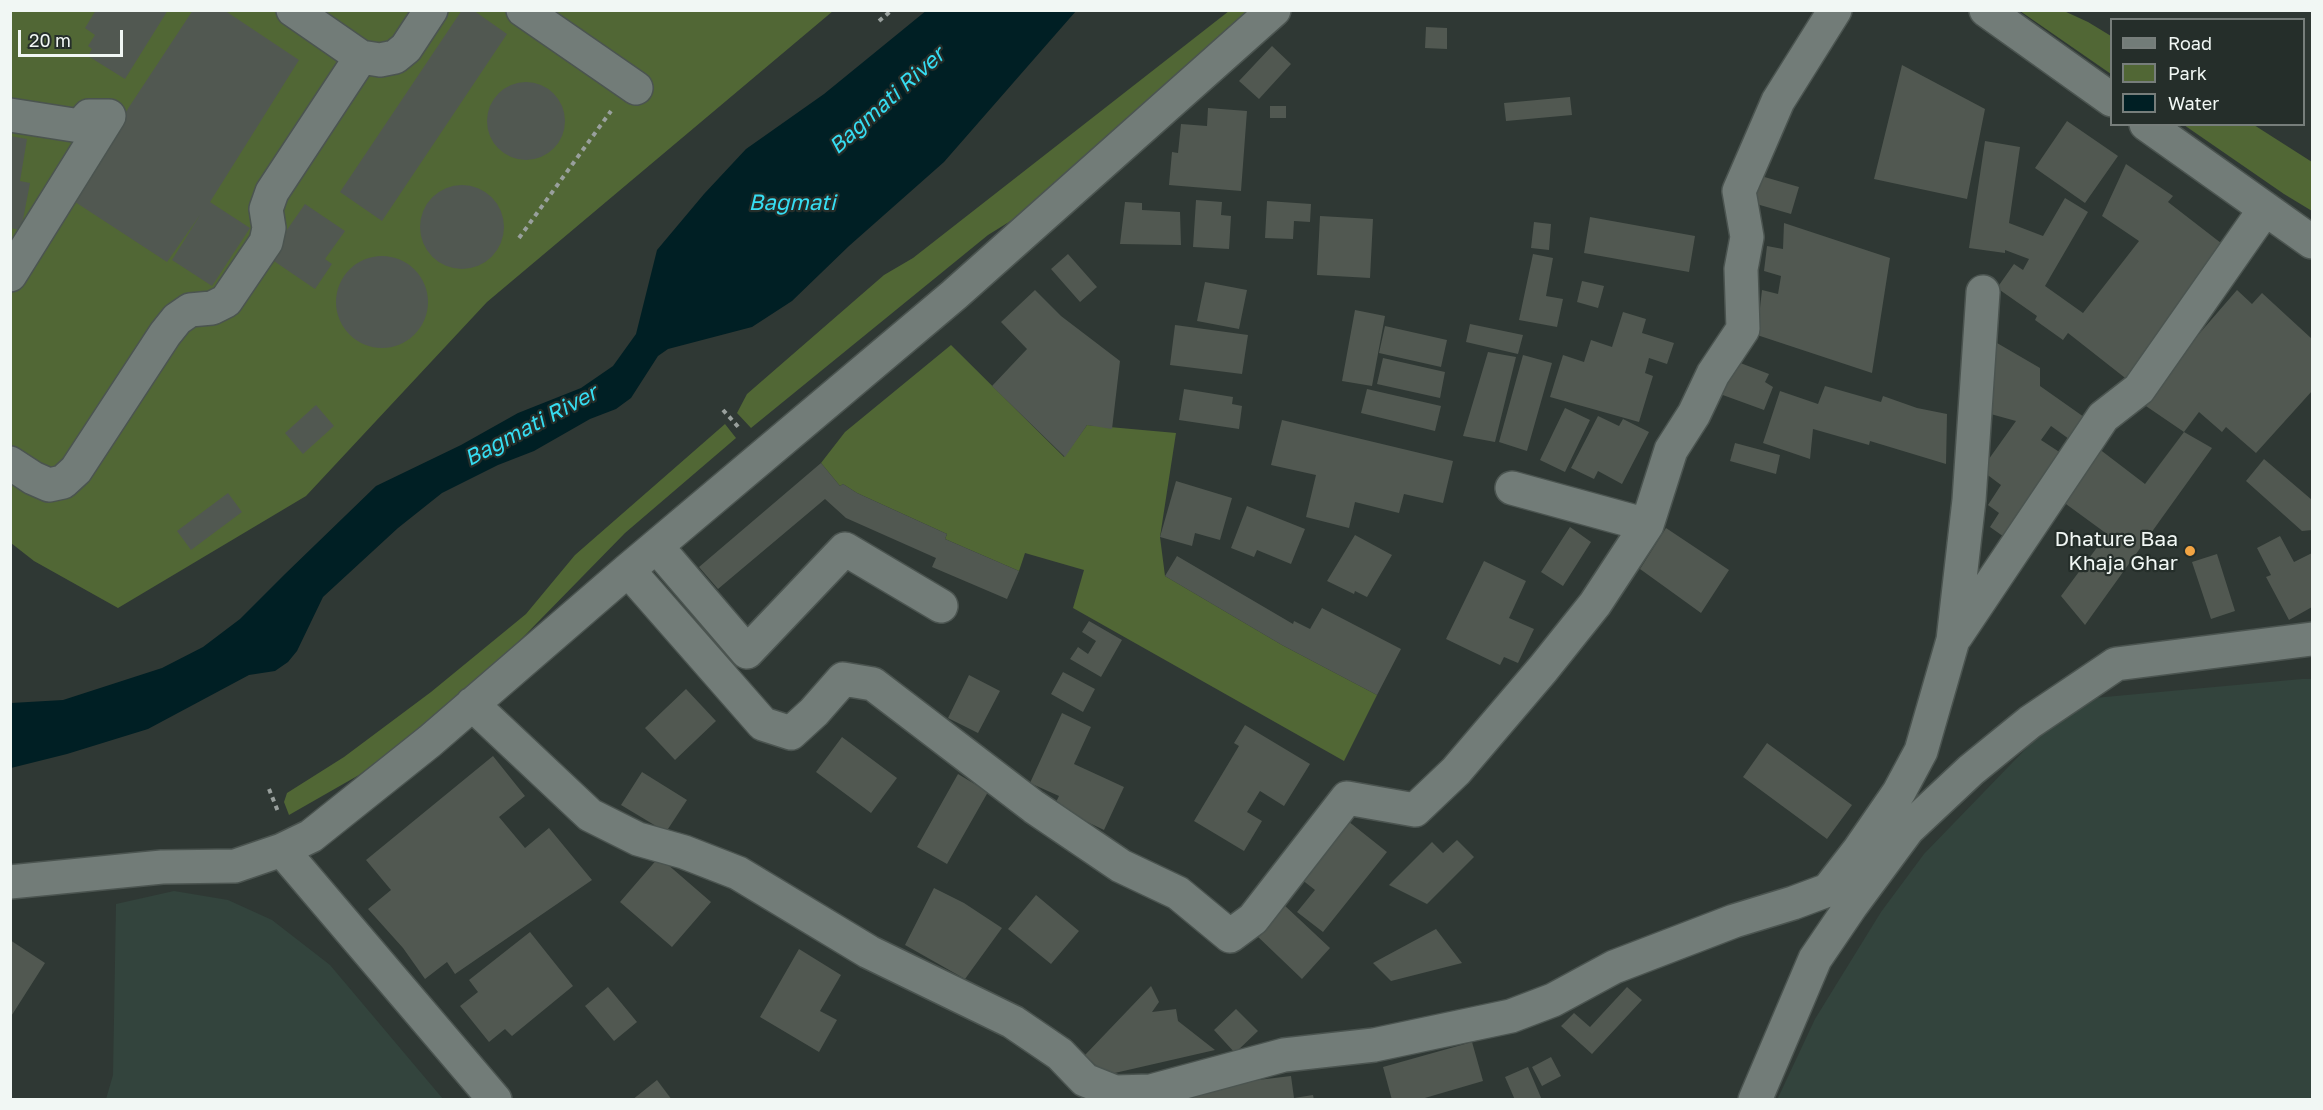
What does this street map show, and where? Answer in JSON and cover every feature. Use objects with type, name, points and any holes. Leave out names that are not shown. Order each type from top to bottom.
[{"type":"street","points":[[293,10],[361,57],[380,60],[395,57],[406,48],[431,10]]},
{"type":"street","points":[[523,10],[632,85]]},
{"type":"street","points":[[10,882],[162,867],[235,866],[282,850],[312,836],[430,741],[1024,235],[1274,10]]},
{"type":"street","points":[[628,570],[763,724],[791,733],[814,712],[843,679],[873,684],[1034,807],[1121,866],[1178,893],[1230,936],[1252,920],[1347,798],[1415,810],[1456,771],[1595,604],[1647,525],[1671,450],[1694,414],[1713,374],[1743,329],[1741,269],[1748,237],[1738,191],[1778,101],[1835,10]]},
{"type":"street","points":[[1986,10],[2110,99]]},
{"type":"street","points":[[10,463],[49,485],[63,483],[76,470],[177,319],[190,310],[212,308],[226,301],[266,242],[269,228],[266,209],[272,192],[361,57]]},
{"type":"street","points":[[10,115],[80,126],[89,116],[109,116],[10,275]]},
{"type":"street","points":[[2149,126],[2313,242]]},
{"type":"street","points":[[1953,640],[2103,417],[2139,389],[2265,208]]},
{"type":"street","points":[[1755,1100],[1860,850],[1899,792],[1921,751],[1953,640],[1969,500],[1983,292]]},
{"type":"street","points":[[1512,488],[1647,525]]},
{"type":"street","points":[[657,547],[747,652],[845,549],[940,606]]},
{"type":"street","points":[[472,704],[590,815],[638,839],[684,852],[738,873],[869,952],[1013,1022],[1060,1054],[1085,1080],[1115,1092],[1151,1091],[1284,1055],[1374,1045],[1511,1016],[1553,1000],[1614,967],[1734,921],[1793,903],[1839,898],[1971,770],[2030,722],[2116,664],[2313,639]]},
{"type":"street","points":[[282,850],[495,1100]]},
{"type":"path","points":[[879,21],[892,10]]},
{"type":"path","points":[[519,238],[632,85]]},
{"type":"shaded area","points":[[2312,679],[2312,1099],[1777,1100],[1815,1019],[1881,912],[1924,854],[2042,732],[2094,698]]},
{"type":"shaded area","points":[[174,891],[228,900],[272,920],[330,965],[443,1099],[106,1099],[113,1075],[116,904]]},
{"type":"green space","points":[[10,11],[833,11],[487,302],[306,496],[118,608],[34,561],[11,543]]},
{"type":"green space","points":[[1229,11],[1253,11],[1124,121],[1017,217],[988,235],[751,428],[737,413],[747,394],[884,275],[913,258]]},
{"type":"green space","points":[[2020,11],[2064,11],[2110,35],[2110,73]]},
{"type":"green space","points":[[2185,126],[2256,126],[2312,162],[2312,211]]},
{"type":"green space","points":[[951,345],[1064,457],[1087,425],[1176,433],[1160,537],[1165,576],[1282,645],[1377,695],[1344,761],[1073,608],[1084,570],[1025,553],[1019,571],[945,539],[947,534],[857,493],[843,484],[840,486],[821,463],[845,432]]},
{"type":"green space","points":[[725,424],[736,438],[625,533],[491,670],[441,713],[359,775],[289,815],[284,802],[287,793],[344,757],[431,692],[526,614],[575,555]]},
{"type":"water","name":"Bagmati","points":[[927,10],[1076,11],[944,162],[849,246],[792,301],[752,327],[668,349],[658,356],[631,398],[616,409],[590,419],[534,451],[498,465],[442,493],[398,528],[323,597],[297,651],[288,662],[275,671],[249,675],[148,729],[67,754],[11,768],[11,703],[63,700],[162,668],[203,647],[240,619],[376,486],[461,445],[518,413],[581,388],[613,366],[636,334],[657,250],[704,194],[746,149],[824,94]]},
{"type":"building","points":[[96,10],[168,10],[125,79],[88,56],[92,49],[88,46],[95,35],[85,28]]},
{"type":"building","points":[[193,10],[224,10],[299,60],[210,202],[250,228],[212,286],[172,260],[200,215],[167,262],[69,198]]},
{"type":"building","points":[[462,10],[473,10],[507,34],[382,221],[340,192]]},
{"type":"building","points":[[1426,27],[1447,28],[1447,49],[1425,48]]},
{"type":"building","points":[[1272,46],[1291,64],[1259,99],[1239,81]]},
{"type":"building","points":[[1902,65],[1985,109],[1967,199],[1874,179]]},
{"type":"building","points":[[526,82],[541,85],[554,93],[562,106],[565,121],[562,136],[554,149],[541,157],[526,160],[511,157],[498,149],[490,136],[487,121],[490,106],[498,93],[511,85]]},
{"type":"building","points":[[1570,97],[1572,115],[1506,121],[1504,103]]},
{"type":"building","points":[[1270,106],[1286,106],[1286,118],[1270,118]]},
{"type":"building","points":[[1208,108],[1247,111],[1241,191],[1169,185],[1172,152],[1178,153],[1181,124],[1207,126]]},
{"type":"building","points":[[2067,121],[2118,156],[2085,203],[2035,168]]},
{"type":"building","points":[[10,136],[27,139],[20,181],[30,183],[21,230],[10,228]]},
{"type":"building","points":[[1985,141],[2020,147],[2009,223],[2043,236],[2065,198],[2088,212],[2045,286],[2083,313],[2139,241],[2102,216],[2126,164],[2173,196],[2168,202],[2230,250],[2129,381],[2068,333],[2063,340],[2035,320],[2037,316],[1997,288],[2014,264],[2023,270],[2029,259],[2005,250],[2005,253],[1969,248]]},
{"type":"building","points":[[1761,176],[1799,187],[1791,214],[1753,203]]},
{"type":"building","points":[[462,185],[478,188],[492,197],[501,211],[504,227],[501,243],[492,257],[478,266],[462,269],[446,266],[432,257],[423,243],[420,227],[423,211],[432,197],[446,188]]},
{"type":"building","points":[[1196,200],[1222,202],[1221,215],[1231,216],[1229,249],[1193,247]]},
{"type":"building","points":[[1267,201],[1311,204],[1310,222],[1294,221],[1293,239],[1265,238]]},
{"type":"building","points":[[1125,202],[1142,203],[1142,210],[1180,212],[1181,245],[1120,244]]},
{"type":"building","points":[[305,204],[345,231],[325,259],[332,264],[315,289],[268,257]]},
{"type":"building","points":[[1320,216],[1373,219],[1370,278],[1317,275]]},
{"type":"building","points":[[1590,217],[1695,236],[1689,272],[1584,253]]},
{"type":"building","points":[[1534,222],[1551,224],[1549,250],[1531,248]]},
{"type":"building","points":[[1784,223],[1890,258],[1872,373],[1757,335],[1762,290],[1778,294],[1781,276],[1764,271],[1767,246],[1783,249]]},
{"type":"building","points":[[1068,254],[1097,287],[1080,302],[1051,269]]},
{"type":"building","points":[[1533,254],[1553,258],[1546,296],[1563,299],[1557,327],[1519,320]]},
{"type":"building","points":[[382,256],[400,260],[414,270],[424,284],[428,302],[424,320],[414,334],[400,344],[382,348],[364,344],[350,334],[340,320],[336,302],[340,284],[350,270],[364,260]]},
{"type":"building","points":[[1582,281],[1604,286],[1598,308],[1577,302]]},
{"type":"building","points":[[1205,282],[1247,290],[1239,329],[1197,321]]},
{"type":"building","points":[[1035,290],[1061,316],[1120,361],[1112,429],[1087,425],[1065,457],[992,386],[1027,349],[1001,322]]},
{"type":"building","points":[[2237,290],[2252,304],[2262,293],[2312,339],[2312,391],[2256,453],[2226,427],[2222,432],[2199,412],[2184,432],[2140,402]]},
{"type":"building","points":[[1355,310],[1385,316],[1372,386],[1342,381]]},
{"type":"building","points":[[1623,312],[1646,319],[1642,333],[1674,343],[1667,364],[1649,358],[1645,373],[1653,376],[1639,422],[1550,397],[1563,355],[1584,362],[1591,340],[1612,347]]},
{"type":"building","points":[[1470,324],[1523,335],[1518,354],[1466,342]]},
{"type":"building","points":[[1175,325],[1248,335],[1242,374],[1170,365]]},
{"type":"building","points":[[1385,326],[1447,340],[1441,367],[1379,353]]},
{"type":"building","points":[[1997,343],[2040,368],[2040,386],[2084,417],[2069,439],[2051,426],[2041,440],[2064,455],[2007,539],[1990,527],[1999,513],[1988,505],[2001,485],[1981,470],[2016,421],[1987,413]]},
{"type":"building","points":[[1488,352],[1516,357],[1495,442],[1463,436]]},
{"type":"building","points":[[1523,355],[1552,363],[1527,451],[1499,442]]},
{"type":"building","points":[[1383,358],[1445,372],[1440,398],[1377,384]]},
{"type":"building","points":[[1730,359],[1769,374],[1765,382],[1773,387],[1764,410],[1720,394]]},
{"type":"building","points":[[1825,386],[1881,402],[1883,396],[1917,408],[1947,414],[1946,464],[1870,441],[1869,445],[1813,429],[1810,459],[1763,443],[1780,391],[1818,404]]},
{"type":"building","points":[[1184,389],[1233,397],[1232,404],[1242,406],[1239,429],[1179,420]]},
{"type":"building","points":[[1367,389],[1441,406],[1435,431],[1361,413]]},
{"type":"building","points":[[316,405],[334,426],[303,454],[285,433]]},
{"type":"building","points":[[1565,408],[1590,420],[1565,472],[1540,460]]},
{"type":"building","points":[[1598,416],[1619,426],[1623,419],[1649,432],[1622,484],[1598,471],[1594,479],[1571,468]]},
{"type":"building","points":[[1282,420],[1453,461],[1443,503],[1404,494],[1399,513],[1355,502],[1349,528],[1306,517],[1316,475],[1271,465]]},
{"type":"building","points":[[2184,432],[2212,448],[2085,625],[2061,596],[2107,534],[2055,496],[2094,445],[2145,484]]},
{"type":"building","points":[[1735,443],[1780,455],[1776,474],[1730,461]]},
{"type":"building","points":[[2264,459],[2312,500],[2312,530],[2302,531],[2246,481]]},
{"type":"building","points":[[821,463],[840,486],[843,484],[857,493],[947,534],[945,539],[1019,571],[1007,599],[932,567],[936,558],[846,518],[825,499],[718,589],[699,567]]},
{"type":"building","points":[[1176,481],[1232,498],[1220,540],[1195,533],[1192,546],[1160,537]]},
{"type":"building","points":[[228,493],[242,512],[191,550],[177,531]]},
{"type":"building","points":[[1247,506],[1305,529],[1291,564],[1257,550],[1254,557],[1231,548]]},
{"type":"building","points":[[1570,527],[1591,542],[1563,586],[1541,572]]},
{"type":"building","points":[[1666,528],[1729,570],[1701,613],[1640,569]]},
{"type":"building","points":[[1355,535],[1392,555],[1367,597],[1355,591],[1354,594],[1327,581]]},
{"type":"building","points":[[2280,536],[2294,562],[2312,553],[2312,607],[2289,620],[2266,577],[2271,575],[2257,548]]},
{"type":"building","points":[[2217,554],[2235,611],[2211,619],[2192,562]]},
{"type":"building","points":[[1177,556],[1293,624],[1294,621],[1310,629],[1322,608],[1401,649],[1377,695],[1282,645],[1165,576]]},
{"type":"building","points":[[1484,561],[1526,581],[1509,618],[1534,629],[1518,663],[1504,657],[1500,665],[1446,639]]},
{"type":"building","points":[[1089,621],[1122,640],[1101,677],[1070,659],[1078,647],[1088,654],[1096,641],[1082,632]]},
{"type":"building","points":[[1063,672],[1095,689],[1083,712],[1051,694]]},
{"type":"building","points":[[969,675],[1000,691],[978,733],[948,718]]},
{"type":"building","points":[[686,689],[716,721],[675,760],[645,728]]},
{"type":"building","points":[[1062,713],[1091,727],[1074,764],[1124,787],[1104,830],[1054,806],[1059,796],[1030,783]]},
{"type":"building","points":[[1245,725],[1310,764],[1284,806],[1260,791],[1247,812],[1262,821],[1244,851],[1194,821],[1239,746],[1234,743]]},
{"type":"building","points":[[842,737],[897,778],[871,813],[816,772]]},
{"type":"building","points":[[1767,743],[1852,805],[1827,839],[1743,777]]},
{"type":"building","points":[[493,756],[525,796],[499,817],[525,848],[549,828],[592,880],[455,974],[447,962],[425,979],[403,948],[368,909],[391,890],[366,860]]},
{"type":"building","points":[[642,772],[687,800],[666,832],[621,805]]},
{"type":"building","points":[[958,774],[988,792],[947,864],[917,847]]},
{"type":"building","points":[[1348,821],[1387,852],[1323,932],[1297,912],[1315,890],[1301,879]]},
{"type":"building","points":[[1457,840],[1474,857],[1427,904],[1389,885],[1432,842],[1443,853]]},
{"type":"building","points":[[659,857],[711,902],[672,947],[620,902]]},
{"type":"building","points":[[934,888],[964,903],[1002,928],[965,979],[905,945]]},
{"type":"building","points":[[1036,895],[1079,931],[1051,964],[1008,929]]},
{"type":"building","points":[[1283,904],[1330,948],[1302,979],[1255,934]]},
{"type":"building","points":[[1436,929],[1462,963],[1391,981],[1373,963]]},
{"type":"building","points":[[530,932],[573,986],[512,1036],[505,1029],[489,1042],[460,1006],[478,992],[469,980]]},
{"type":"building","points":[[10,940],[45,963],[10,1018]]},
{"type":"building","points":[[799,949],[841,975],[820,1011],[837,1020],[819,1052],[760,1017]]},
{"type":"building","points":[[1151,986],[1159,1002],[1152,1012],[1176,1009],[1178,1021],[1215,1050],[1106,1075],[1085,1055]]},
{"type":"building","points":[[608,987],[637,1022],[614,1041],[585,1006]]},
{"type":"building","points":[[1627,987],[1642,1000],[1592,1054],[1561,1026],[1574,1013],[1590,1027]]},
{"type":"building","points":[[1236,1009],[1258,1031],[1235,1053],[1214,1030]]},
{"type":"building","points":[[1472,1042],[1483,1081],[1418,1100],[1392,1100],[1383,1067]]},
{"type":"building","points":[[1551,1057],[1561,1076],[1542,1086],[1532,1067]]},
{"type":"building","points":[[1528,1067],[1542,1100],[1515,1100],[1505,1077]]},
{"type":"building","points":[[1291,1076],[1294,1098],[1313,1095],[1314,1100],[1194,1100],[1192,1088]]},
{"type":"building","points":[[657,1080],[672,1100],[632,1100]]},
{"type":"place","name":"Dhature Baa Khaja Ghar","points":[[2190,551]]},
{"type":"water label","name":"Bagmati River","points":[[887,101]]},
{"type":"water label","name":"Bagmati River","points":[[531,426]]}]
